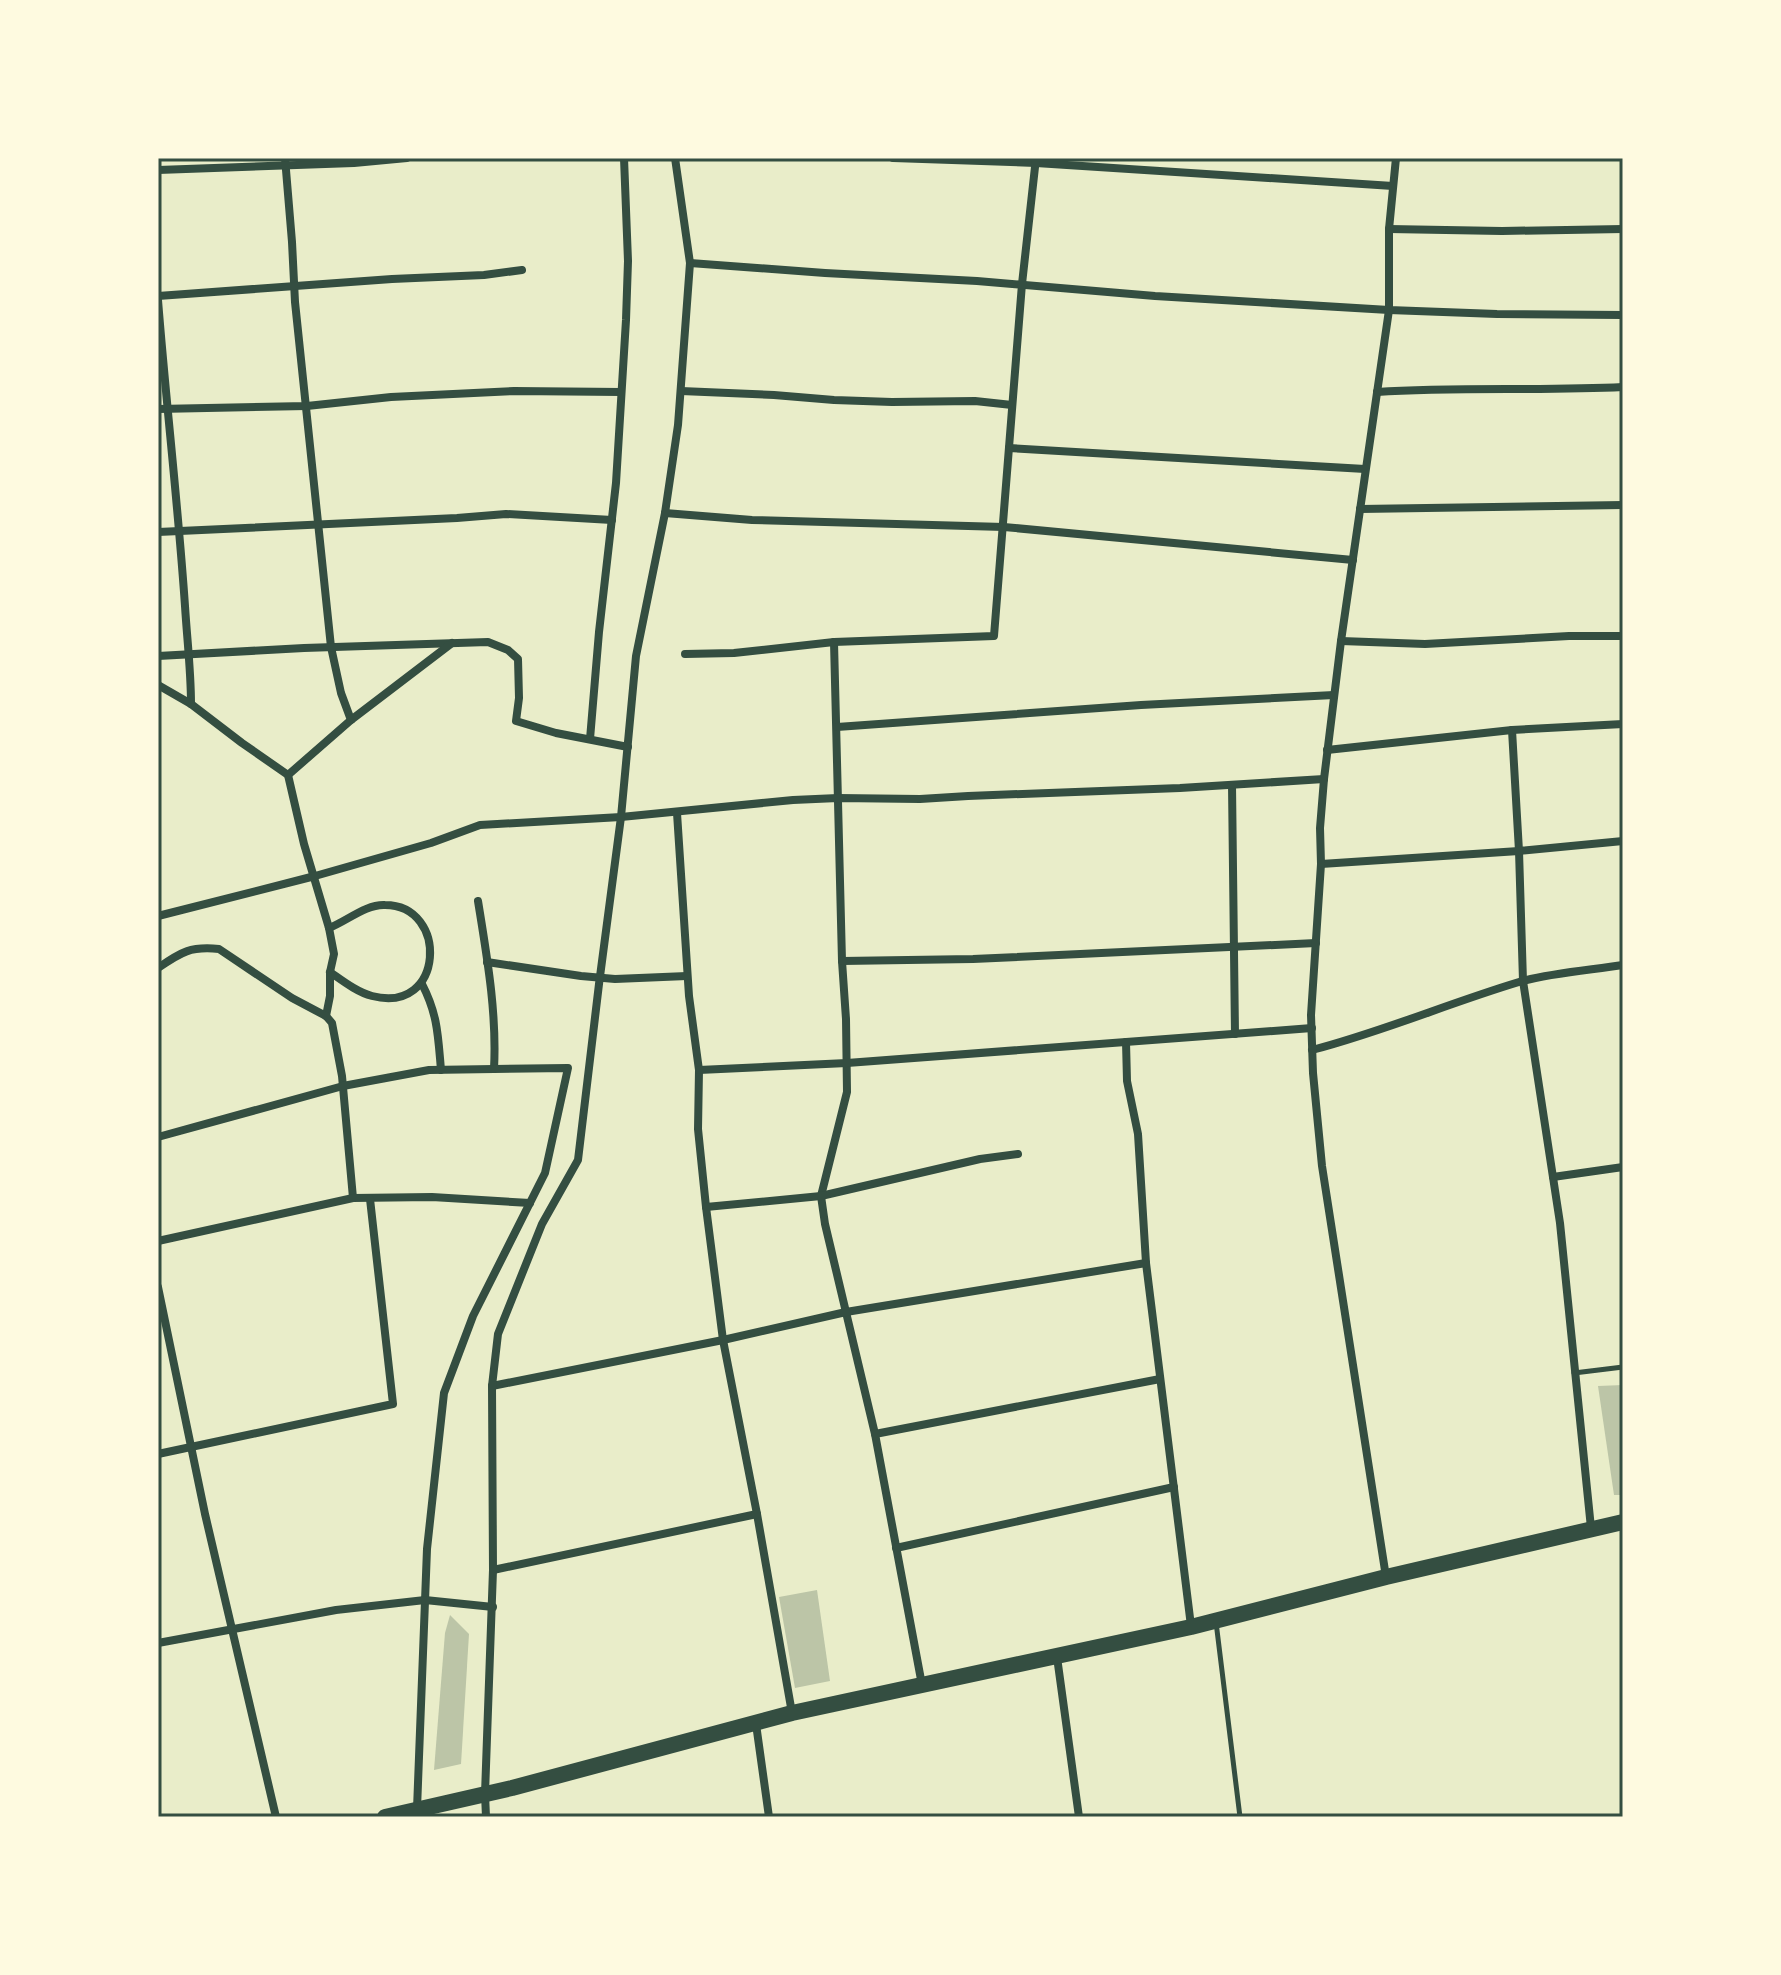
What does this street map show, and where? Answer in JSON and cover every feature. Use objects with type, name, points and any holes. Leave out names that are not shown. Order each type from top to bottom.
[{"type":"main road","points":[[385,1817],[485,1794],[792,1713],[1191,1627],[1386,1577],[1623,1522]]},
{"type":"street","points":[[158,170],[285,162],[354,163],[407,158]]},
{"type":"street","points":[[590,739],[616,483],[628,261],[624,158]]},
{"type":"street","points":[[486,1817],[493,1607],[492,1386],[498,1334],[542,1224],[578,1160],[621,817],[636,656],[665,513],[681,391],[690,263],[675,158]]},
{"type":"street","points":[[893,158],[1036,161],[1393,186]]},
{"type":"street","points":[[1386,1577],[1322,1166],[1312,1028],[1324,779],[1389,310],[1389,229],[1396,158]]},
{"type":"street","points":[[685,654],[734,653],[834,642],[994,636],[1022,284],[1036,161]]},
{"type":"street","points":[[285,162],[295,302],[331,647],[341,693],[351,720]]},
{"type":"street","points":[[1389,229],[1623,229]]},
{"type":"street","points":[[690,263],[1389,310],[1623,315]]},
{"type":"street","points":[[191,704],[179,531],[163,409],[158,298],[295,285],[453,277],[522,270]]},
{"type":"street","points":[[1377,392],[1623,387]]},
{"type":"street","points":[[163,409],[307,406],[391,397],[514,391],[621,392]]},
{"type":"street","points":[[681,391],[848,401],[975,401],[1012,405]]},
{"type":"street","points":[[1009,448],[1365,469]]},
{"type":"street","points":[[1360,509],[1623,505]]},
{"type":"street","points":[[665,513],[752,520],[1004,527],[1353,560]]},
{"type":"street","points":[[158,532],[506,514],[612,520]]},
{"type":"street","points":[[1341,641],[1425,644],[1623,636]]},
{"type":"street","points":[[158,656],[488,642],[508,650],[518,659],[516,721],[556,733],[628,747]]},
{"type":"street","points":[[834,642],[847,1092],[821,1196],[875,1434],[922,1685]]},
{"type":"street","points":[[288,775],[351,720],[452,643]]},
{"type":"street","points":[[158,685],[191,704],[288,775],[334,954],[326,1016]]},
{"type":"street","points":[[837,727],[1156,704],[1334,695]]},
{"type":"street","points":[[1327,750],[1512,730],[1623,724]]},
{"type":"street","points":[[1512,730],[1523,981],[1560,1223],[1591,1528]]},
{"type":"street","points":[[158,916],[315,876],[431,843],[480,825],[677,813],[744,804],[838,798],[920,799],[1324,779]]},
{"type":"street","points":[[1232,785],[1235,1034]]},
{"type":"street","points":[[677,813],[687,976],[699,1070],[698,1129],[706,1207],[723,1340],[792,1713]]},
{"type":"street","points":[[1321,864],[1623,841]]},
{"type":"street","points":[[478,901],[495,1042],[494,1069]]},
{"type":"street","points":[[329,928],[381,904],[396,905],[421,921],[431,951],[422,984],[401,996],[372,996],[351,987],[330,972]]},
{"type":"street","points":[[842,961],[973,959],[1316,943]]},
{"type":"street","points":[[158,968],[182,952],[205,947],[219,949],[292,998],[326,1016],[332,1023],[343,1086],[353,1198]]},
{"type":"street","points":[[487,962],[615,979],[687,976]]},
{"type":"street","points":[[1312,1050],[1354,1040],[1523,981],[1623,965]]},
{"type":"street","points":[[422,984],[438,1025],[441,1070]]},
{"type":"street","points":[[699,1070],[847,1063],[1312,1028]]},
{"type":"street","points":[[1126,1042],[1127,1081],[1138,1134],[1146,1263],[1191,1627]]},
{"type":"street","points":[[158,1137],[343,1086],[429,1070],[568,1068],[545,1173],[473,1316],[444,1393],[427,1549],[417,1809]]},
{"type":"street","points":[[706,1207],[821,1196],[980,1159],[1018,1154]]},
{"type":"street","points":[[1553,1177],[1623,1167]]},
{"type":"street","points":[[158,1241],[353,1198],[432,1197],[530,1203]]},
{"type":"street","points":[[158,1454],[393,1404],[370,1199]]},
{"type":"street","points":[[492,1386],[846,1312],[1146,1263]]},
{"type":"street","points":[[158,1287],[231,1628],[276,1817]]},
{"type":"street","points":[[875,1434],[1160,1379]]},
{"type":"street","points":[[896,1548],[1174,1487]]},
{"type":"street","points":[[493,1570],[757,1514]]},
{"type":"street","points":[[158,1643],[336,1610],[425,1600],[493,1607]]},
{"type":"street","points":[[1057,1657],[1079,1817]]},
{"type":"street","points":[[756,1724],[769,1817]]},
{"type":"lane","points":[[1574,1373],[1623,1367]]},
{"type":"lane","points":[[1216,1621],[1240,1817]]},
{"type":"building","points":[[1623,1385],[1623,1495],[1614,1495],[1598,1386]]},
{"type":"building","points":[[817,1590],[830,1681],[795,1688],[779,1597]]},
{"type":"building","points":[[450,1615],[469,1634],[461,1764],[434,1770],[445,1633]]}]
